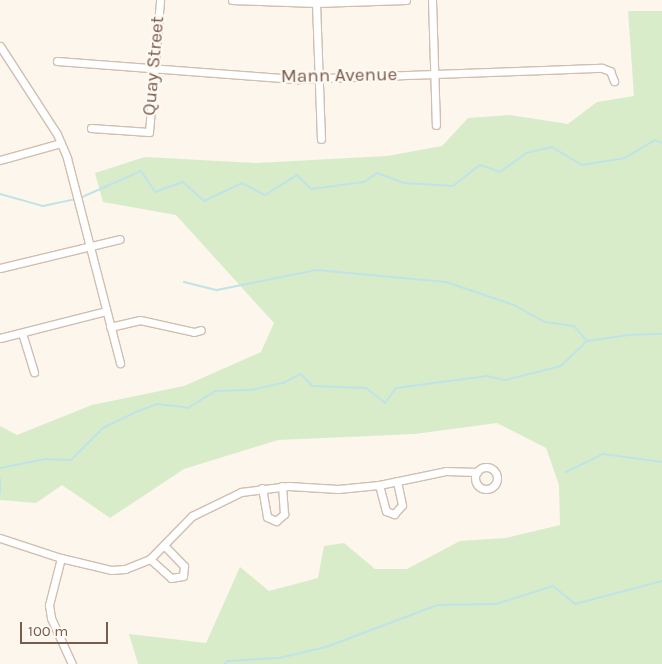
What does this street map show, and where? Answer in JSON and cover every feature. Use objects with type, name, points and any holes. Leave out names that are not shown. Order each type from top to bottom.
[{"type":"street","name":"Quay Street","points":[[91,128],[149,132],[160,0]]},
{"type":"street","points":[[232,0],[316,3],[406,0]]},
{"type":"street","points":[[432,0],[436,125]]},
{"type":"street","points":[[316,3],[321,139]]},
{"type":"street","points":[[0,46],[61,143],[78,194],[89,246],[120,363]]},
{"type":"street","name":"Mann Avenue","points":[[57,61],[319,79],[602,68],[610,71],[614,81]]},
{"type":"street","points":[[0,160],[61,143]]},
{"type":"street","points":[[0,268],[120,239]]},
{"type":"street","points":[[0,338],[106,311]]},
{"type":"street","points":[[110,327],[140,320],[194,332],[201,330]]},
{"type":"street","points":[[22,333],[34,372]]},
{"type":"street","points":[[0,538],[61,558],[110,570],[131,567],[150,559],[192,516],[209,506],[241,492],[282,486],[338,489],[398,482],[446,471],[477,472]]},
{"type":"street","points":[[379,485],[386,511],[394,514],[402,504],[398,482]]},
{"type":"street","points":[[262,488],[266,517],[276,521],[284,514],[282,486]]},
{"type":"street","points":[[150,559],[171,578],[183,576],[184,566],[164,545]]},
{"type":"street","points":[[61,558],[49,605],[51,618],[72,664]]},
{"type":"green space","points":[[628,11],[662,11],[662,664],[138,664],[129,634],[206,643],[240,567],[269,591],[318,578],[324,546],[344,543],[375,569],[407,569],[460,541],[506,538],[560,525],[559,485],[546,448],[497,423],[415,434],[278,440],[184,469],[110,518],[62,485],[36,503],[0,500],[0,426],[17,435],[92,405],[184,386],[261,352],[274,323],[176,215],[103,202],[95,173],[145,157],[256,163],[387,156],[442,146],[468,118],[510,115],[568,124],[597,102],[634,96]]},
{"type":"waterway","points":[[80,198],[141,171],[155,192],[183,182],[204,201],[242,183],[265,195],[297,175],[311,189],[364,182],[377,173],[404,183],[453,186],[480,165],[500,172],[526,153],[552,147],[582,165],[625,158],[655,140],[662,143]]},
{"type":"waterway","points":[[0,194],[43,206],[75,199]]},
{"type":"waterway","points":[[184,282],[217,290],[316,270],[446,282],[514,305],[545,322],[574,326],[587,341]]},
{"type":"waterway","points":[[0,468],[45,459],[71,460],[103,428],[136,412],[157,404],[188,408],[215,391],[252,390],[283,383],[301,374],[312,386],[366,388],[385,403],[396,388],[487,376],[505,380],[561,366],[587,341],[629,335],[662,334]]},
{"type":"waterway","points":[[566,472],[603,454],[662,462]]},
{"type":"waterway","points":[[0,479],[0,493]]},
{"type":"waterway","points":[[225,664],[228,661],[279,658],[326,647],[438,605],[496,604],[553,586],[575,604],[662,581]]}]
